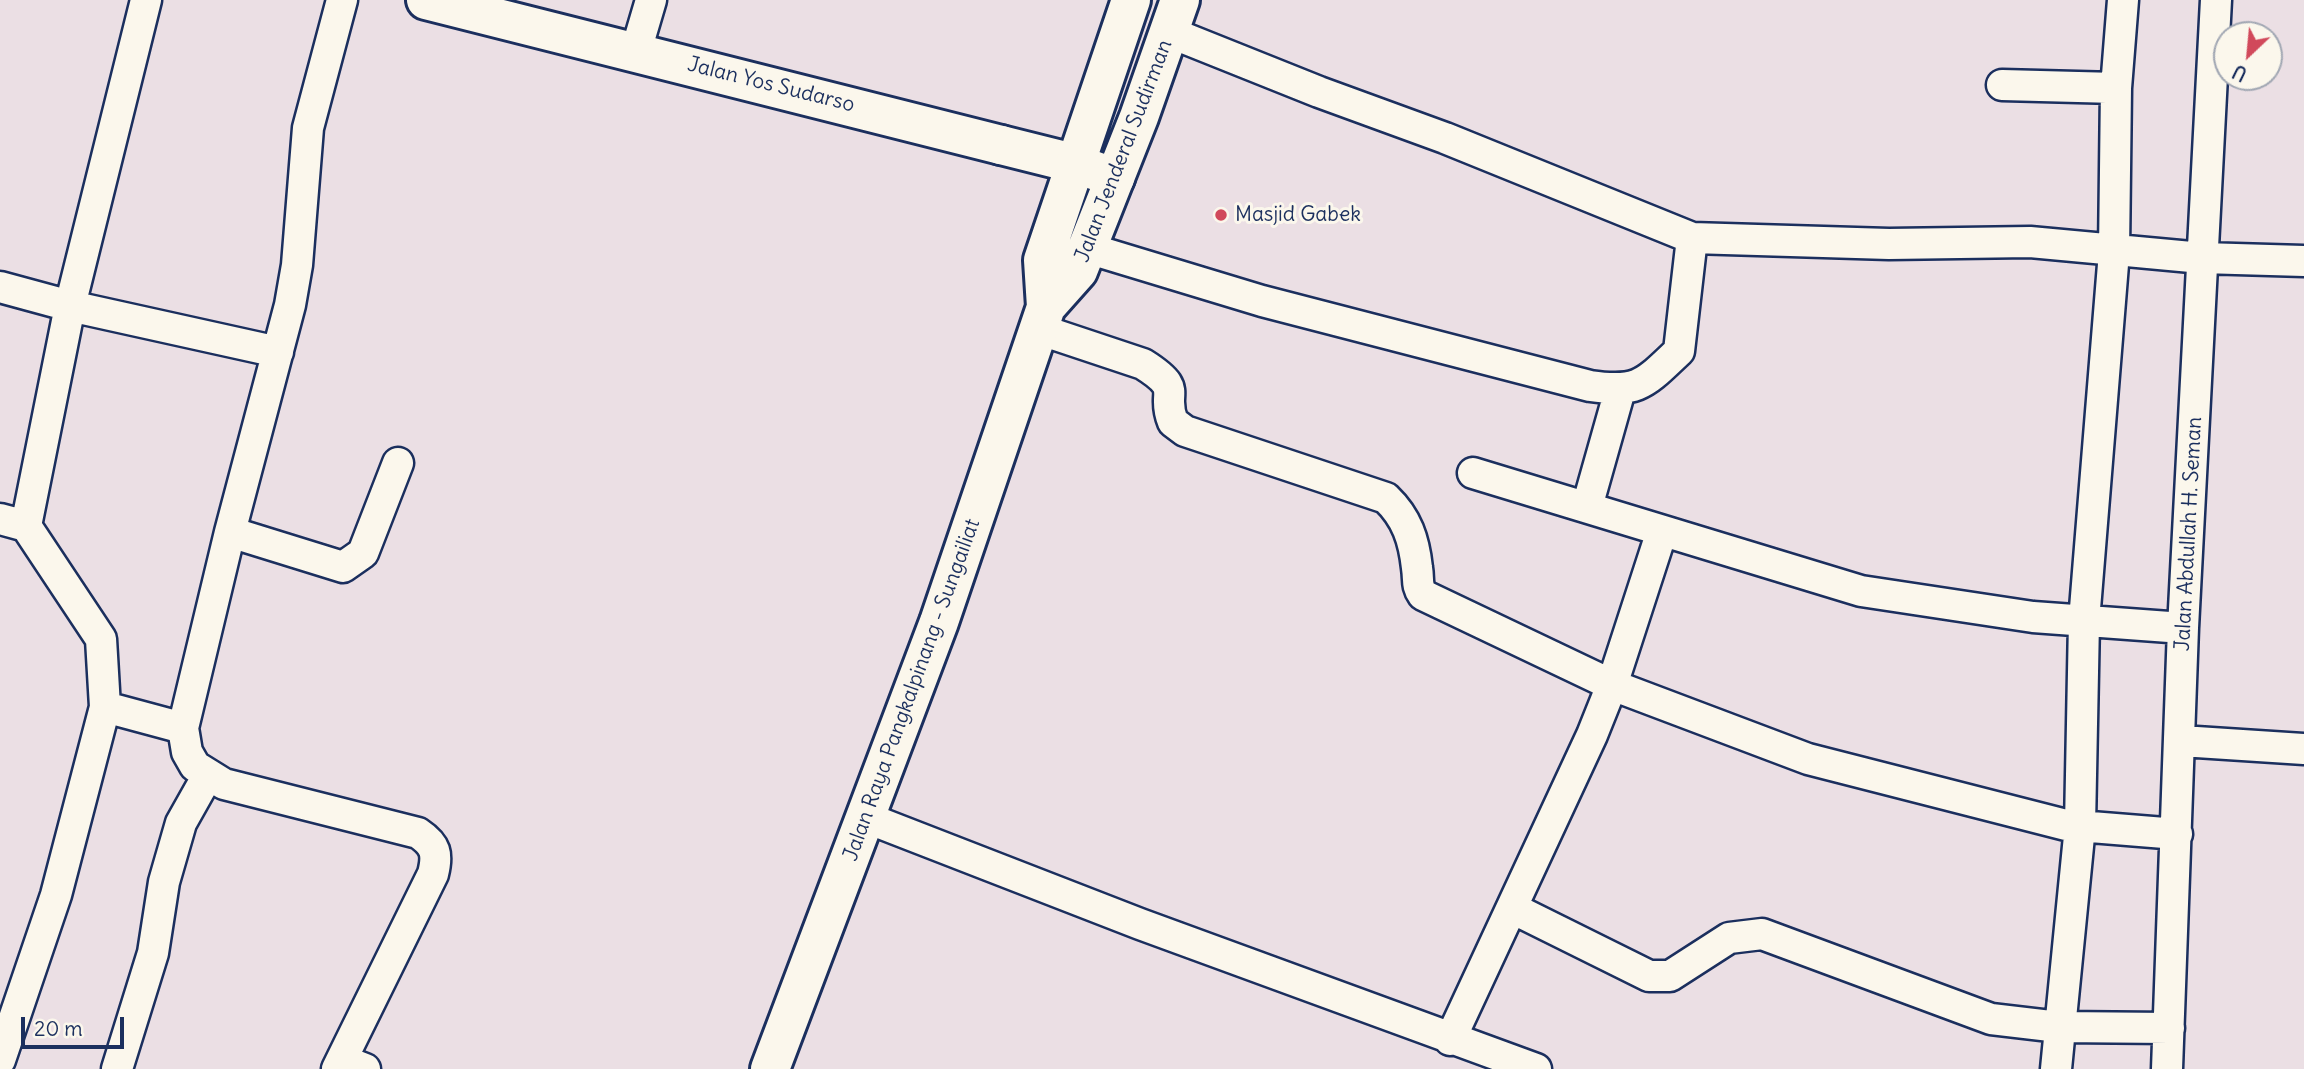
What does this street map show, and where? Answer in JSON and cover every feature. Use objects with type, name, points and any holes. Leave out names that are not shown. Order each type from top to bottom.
[{"type":"main road","name":"Jalan Yos Sudarso","points":[[426,0],[1077,164],[1115,178]]},
{"type":"main road","name":"Jalan Jenderal Sudirman","points":[[1042,318],[1043,260],[1131,0]]},
{"type":"main road","name":"Jalan Jenderal Sudirman","points":[[1042,318],[1078,271],[1175,16]]},
{"type":"main road","name":"Jalan Raya Pangkalpinang - Sungailiat","points":[[770,1069],[867,818],[984,494],[1042,318]]},
{"type":"street","points":[[0,1060],[56,895],[105,707],[101,639],[13,522],[146,0]]},
{"type":"street","points":[[342,0],[308,128],[297,265],[278,352],[230,532],[183,729],[187,752],[195,766],[224,784],[418,834],[432,843],[437,857],[433,874],[348,1066]]},
{"type":"street","points":[[636,51],[650,0]]},
{"type":"street","points":[[2056,1069],[2080,826],[2084,621],[2114,252],[2116,88],[2123,0]]},
{"type":"street","name":"Jalan Abdullah H. Seman","points":[[2167,1069],[2183,628],[2216,0]]},
{"type":"street","points":[[1175,16],[1319,93],[1445,138],[1692,238],[1889,244],[2030,242],[2114,252],[2304,261]]},
{"type":"street","points":[[2002,85],[2116,88]]},
{"type":"street","points":[[1087,248],[1262,300],[1590,386],[1620,390],[1645,383],[1679,351],[1692,238]]},
{"type":"street","points":[[0,287],[70,306],[278,352]]},
{"type":"street","points":[[1042,318],[1157,372],[1171,391],[1173,422],[1185,431],[1386,498],[1407,524],[1418,571],[1417,587],[1423,595],[1612,685],[1808,759],[2080,826],[2177,834]]},
{"type":"street","points":[[1587,507],[1620,390]]},
{"type":"street","points":[[230,532],[343,567],[363,553],[398,463]]},
{"type":"street","points":[[1473,473],[1861,591],[2033,617],[2183,628]]},
{"type":"street","points":[[1450,1040],[1592,735],[1612,685],[1662,531]]},
{"type":"street","points":[[105,707],[183,729]]},
{"type":"street","points":[[2181,741],[2304,749]]},
{"type":"street","points":[[117,1069],[153,953],[164,882],[181,823],[208,775]]},
{"type":"street","points":[[867,818],[1450,1040],[1536,1069]]},
{"type":"street","points":[[1512,908],[1649,976],[1670,976],[1729,938],[1762,934],[1991,1019],[2060,1027],[2169,1028]]},
{"type":"place","name":"Masjid Gabek","points":[[1221,215]]}]
